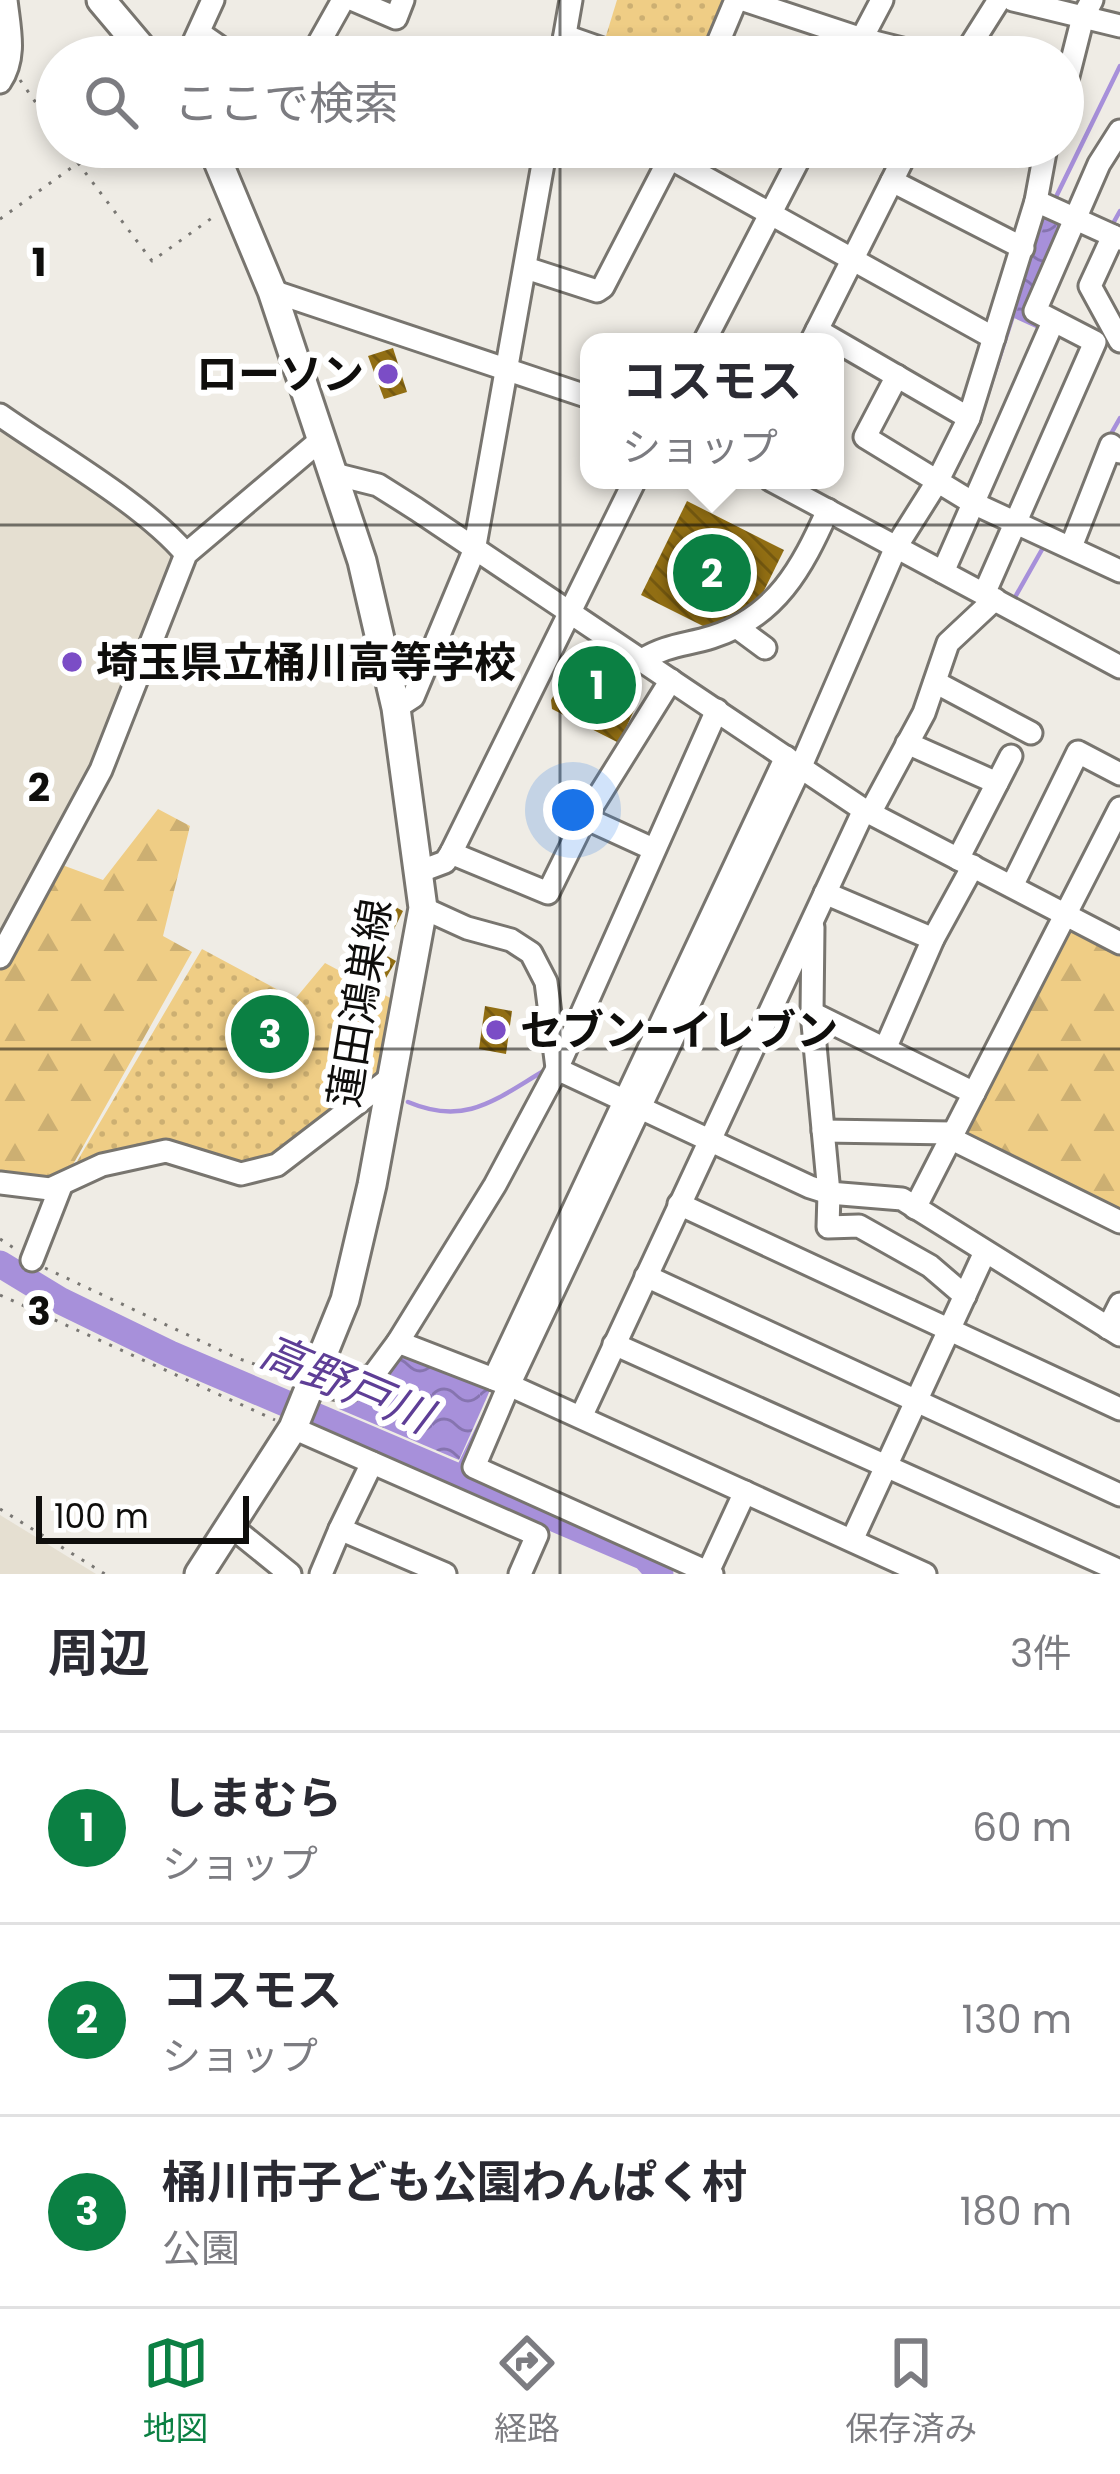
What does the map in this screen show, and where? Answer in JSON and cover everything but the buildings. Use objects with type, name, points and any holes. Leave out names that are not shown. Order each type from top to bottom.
[{"type":"main road","points":[[101,0],[131,36]]},
{"type":"main road","name":"蓮田鴻巣線","points":[[199,1574],[292,1428],[313,1384],[357,1258],[423,908],[396,708],[372,599],[272,291],[222,168]]},
{"type":"street","points":[[4,73],[12,45],[6,0]]},
{"type":"street","points":[[203,36],[213,0]]},
{"type":"street","points":[[323,36],[344,0]]},
{"type":"street","points":[[355,0],[396,18],[403,0]]},
{"type":"street","points":[[565,36],[571,0]]},
{"type":"street","points":[[722,36],[740,0],[828,36]]},
{"type":"street","points":[[863,36],[882,0]]},
{"type":"street","points":[[976,36],[999,0]]},
{"type":"street","points":[[1013,0],[1088,8],[1120,26]]},
{"type":"street","points":[[1095,341],[1035,311],[1106,150],[1120,131]]},
{"type":"street","points":[[396,708],[413,697],[474,551],[543,168]]},
{"type":"street","points":[[526,268],[597,291],[603,287],[665,168]]},
{"type":"street","points":[[698,168],[771,214],[994,338]]},
{"type":"street","points":[[709,333],[795,168]]},
{"type":"street","points":[[816,333],[898,168]]},
{"type":"street","points":[[745,1492],[710,1573],[474,1467],[501,1382],[632,1104],[896,547],[937,482],[969,418],[1023,248],[1040,168]]},
{"type":"street","points":[[892,181],[1023,248]]},
{"type":"street","points":[[1036,201],[1116,237],[1090,286],[1120,341]]},
{"type":"street","points":[[272,291],[580,394]]},
{"type":"street","points":[[581,1417],[825,893],[924,713],[948,643],[990,597],[1015,521],[1107,317]]},
{"type":"street","points":[[943,572],[1053,322]]},
{"type":"street","points":[[844,350],[969,418]]},
{"type":"street","points":[[897,376],[865,436],[973,503],[1120,571]]},
{"type":"street","points":[[0,415],[134,509],[186,554]]},
{"type":"street","points":[[0,957],[101,770],[186,554],[323,438]]},
{"type":"street","points":[[1071,547],[1111,445],[1120,452]]},
{"type":"street","points":[[334,474],[378,485],[867,812],[1120,943]]},
{"type":"street","points":[[421,871],[445,862],[451,853],[631,489]]},
{"type":"street","points":[[788,489],[1120,667]]},
{"type":"street","points":[[641,660],[670,644],[738,628],[785,591],[828,511]]},
{"type":"street","points":[[738,628],[765,648]]},
{"type":"street","points":[[451,853],[548,893],[585,818],[671,680]]},
{"type":"street","points":[[935,682],[1031,734]]},
{"type":"street","points":[[313,1384],[349,1391],[375,1373],[495,1185],[557,1069],[716,710]]},
{"type":"street","points":[[908,742],[997,783]]},
{"type":"street","points":[[1012,886],[1078,752],[1120,774]]},
{"type":"street","points":[[885,1049],[1011,756]]},
{"type":"street","points":[[915,1208],[1120,808]]},
{"type":"street","points":[[585,818],[652,849]]},
{"type":"street","points":[[825,893],[933,939]]},
{"type":"street","points":[[423,908],[467,928],[511,940],[531,953],[546,982],[557,1069]]},
{"type":"street","points":[[813,920],[812,1013],[828,1227],[859,1226],[930,1266],[965,1296]]},
{"type":"street","points":[[812,1013],[974,1093]]},
{"type":"street","points":[[557,1069],[829,1193],[902,1199],[1114,1332],[1120,1304]]},
{"type":"street","points":[[0,1183],[50,1189],[102,1165],[166,1151],[242,1174],[277,1165],[393,1076]]},
{"type":"street","points":[[823,1130],[951,1136],[1120,1222]]},
{"type":"street","points":[[32,1260],[61,1186]]},
{"type":"street","points":[[679,1204],[1120,1409]]},
{"type":"street","points":[[852,1540],[985,1252]]},
{"type":"street","points":[[646,1276],[1120,1495]]},
{"type":"street","points":[[398,1342],[581,1417],[925,1574]]},
{"type":"street","points":[[614,1344],[1120,1570]]},
{"type":"street","points":[[292,1428],[537,1535],[520,1574]]},
{"type":"street","points":[[321,1574],[372,1463]]},
{"type":"street","points":[[232,1527],[290,1574]]},
{"type":"street","points":[[340,1529],[407,1567],[445,1574]]},
{"type":"path","points":[[4,73],[36,109]]},
{"type":"path","points":[[0,219],[71,168]]},
{"type":"path","points":[[82,168],[152,261],[237,200]]},
{"type":"path","points":[[32,1260],[237,1358],[313,1384]]},
{"type":"path","points":[[0,1295],[292,1428]]},
{"type":"path","points":[[0,1509],[104,1574]]},
{"type":"shaded area","name":"埼玉県立桶川高等学校","points":[[0,415],[186,554],[101,770],[0,957]]},
{"type":"shaded area","points":[[0,1515],[96,1574],[0,1574]]},
{"type":"green space","points":[[617,0],[736,0],[721,36],[606,36]]},
{"type":"green space","points":[[158,809],[190,826],[163,936],[192,952],[61,1186],[0,1183],[0,957],[54,862],[103,880]]},
{"type":"green space","points":[[1068,915],[1120,946],[1120,1222],[950,1138]]},
{"type":"green space","points":[[202,949],[295,999],[325,963],[394,1000],[381,1069],[265,1158],[229,1167],[153,1144],[90,1158],[72,1170]]},
{"type":"water","points":[[1048,213],[1065,223],[1032,305],[1038,329],[1014,318],[1031,251]]},
{"type":"water","points":[[402,1353],[491,1388],[459,1460],[339,1409]]},
{"type":"waterway","points":[[1084,140],[1120,66]]},
{"type":"waterway","points":[[1055,199],[1070,168]]},
{"type":"waterway","points":[[1111,227],[1120,211]]},
{"type":"waterway","points":[[1032,248],[1047,215]]},
{"type":"waterway","points":[[953,474],[977,427],[1020,294]]},
{"type":"waterway","points":[[1108,439],[1120,418]]},
{"type":"waterway","points":[[1081,492],[1091,470]]},
{"type":"waterway","points":[[909,544],[942,495]]},
{"type":"waterway","points":[[1014,599],[1044,546]]},
{"type":"waterway","points":[[408,1102],[429,1109],[465,1110],[497,1099],[547,1069]]},
{"type":"waterway","name":"高野戸川","points":[[0,1264],[61,1301],[170,1354],[645,1557],[660,1574]]},
{"type":"waterway","points":[[454,1477],[493,1397]]},
{"type":"place","name":"ローソン","points":[[388,374]]},
{"type":"place","name":"コスモス","points":[[712,573]]},
{"type":"place","name":"埼玉県立桶川高等学校","points":[[72,662]]},
{"type":"place","name":"しまむら","points":[[597,685]]},
{"type":"place","name":"セブン-イレブン","points":[[496,1030]]},
{"type":"place","name":"桶川市子ども公園わんぱく村","points":[[270,1034]]}]
